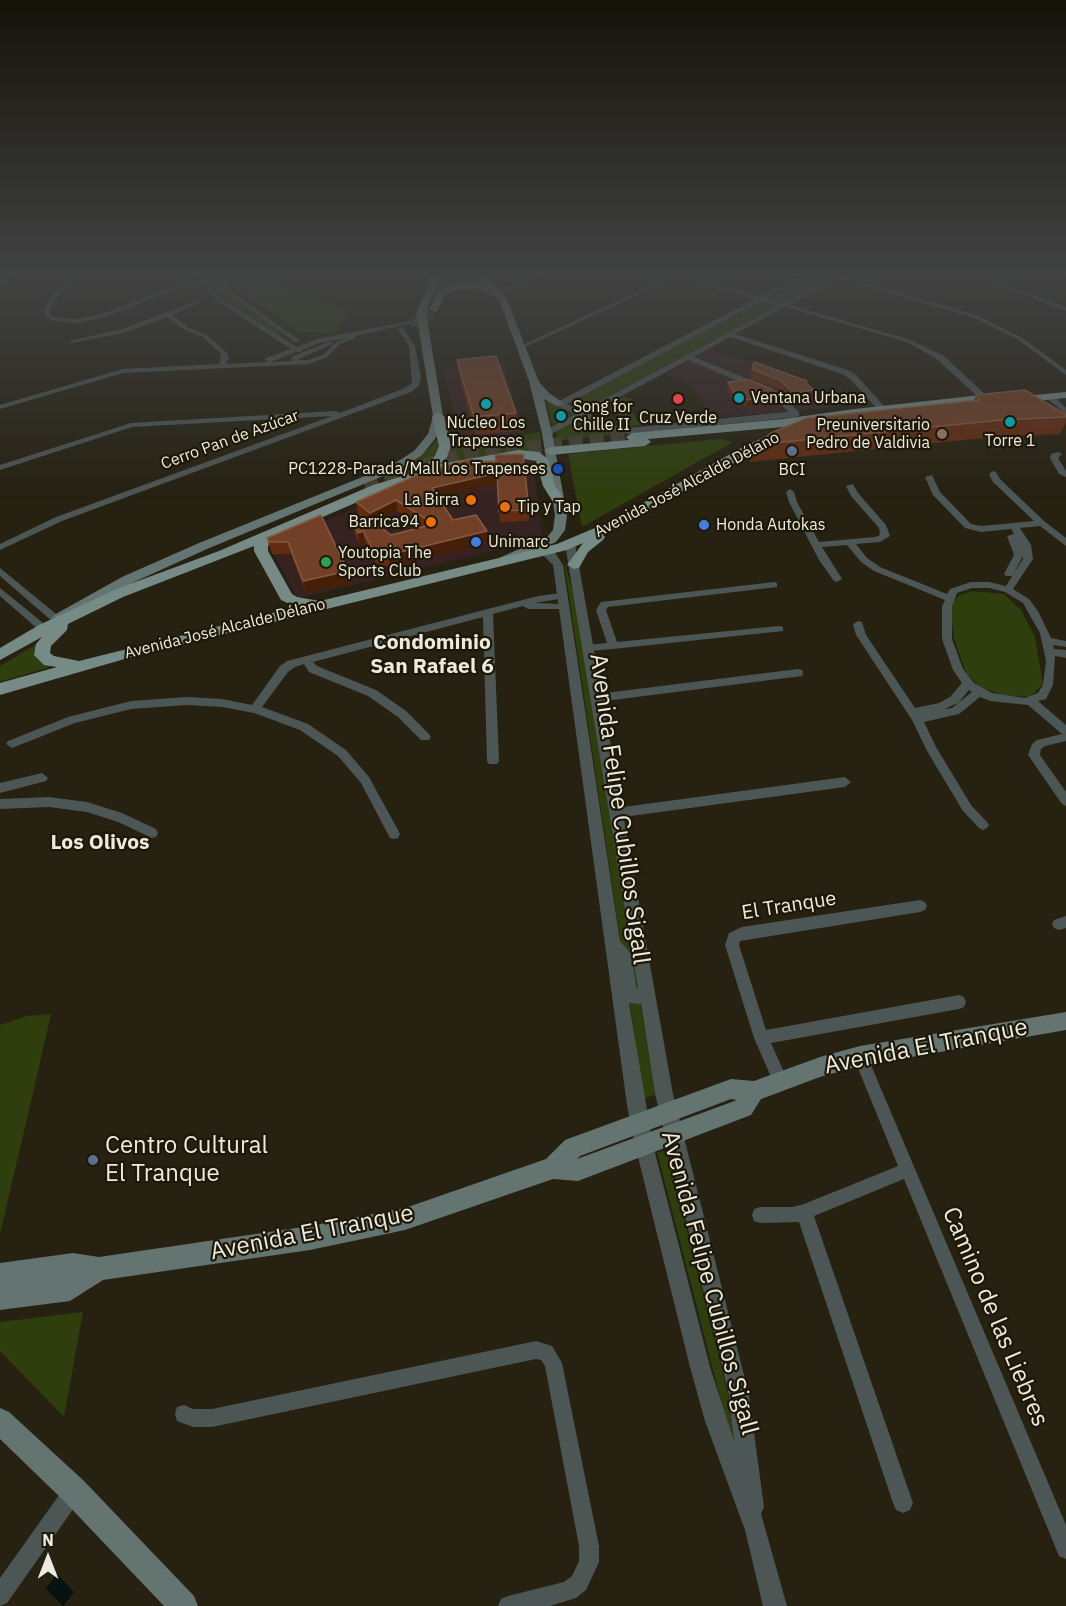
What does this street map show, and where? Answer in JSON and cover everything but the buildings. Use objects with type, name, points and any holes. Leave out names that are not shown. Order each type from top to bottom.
[{"type":"main road","points":[[425,472],[443,453],[444,438],[426,350]]},
{"type":"main road","points":[[523,350],[534,381],[547,433],[561,515],[570,544]]},
{"type":"main road","points":[[534,381],[545,395],[560,404]]},
{"type":"main road","name":"Avenida José Alcalde Délano","points":[[632,437],[881,408],[1066,390]]},
{"type":"main road","name":"Avenida José Alcalde Délano","points":[[0,688],[84,664],[570,544],[614,525],[777,436],[830,422],[1066,394]]},
{"type":"main road","points":[[0,655],[109,590],[174,559],[403,464],[429,442],[438,416]]},
{"type":"main road","points":[[550,451],[724,435],[776,428],[796,418]]},
{"type":"main road","points":[[724,435],[739,444],[737,456]]},
{"type":"main road","points":[[115,595],[224,554],[378,488],[425,472],[487,458],[531,454],[542,459],[549,486],[558,499]]},
{"type":"main road","points":[[50,624],[76,615],[201,554],[365,486]]},
{"type":"main road","points":[[504,561],[552,539],[559,530],[561,515]]},
{"type":"main road","points":[[574,565],[588,544],[614,525]]},
{"type":"main road","points":[[269,535],[261,546],[261,551],[286,597],[294,602],[329,603]]},
{"type":"main road","points":[[224,554],[247,555],[254,559],[274,597],[271,608],[252,622]]},
{"type":"main road","points":[[76,615],[51,635],[41,652],[44,658],[50,661],[84,664]]},
{"type":"main road","name":"Avenida El Tranque","points":[[553,1168],[573,1148],[731,1089],[754,1090],[860,1056],[1064,1025]]},
{"type":"main road","name":"Avenida El Tranque","points":[[0,1275],[73,1265],[99,1269],[361,1229],[405,1219],[553,1168],[578,1170],[744,1108],[754,1090]]},
{"type":"main road","name":"Avenida El Tranque","points":[[0,1298],[70,1289],[99,1269]]},
{"type":"main road","points":[[0,1421],[74,1491],[184,1606]]},
{"type":"street","points":[[206,366],[210,356],[218,350]]},
{"type":"street","points":[[220,350],[225,357],[222,365]]},
{"type":"street","points":[[250,364],[267,361],[294,350]]},
{"type":"street","points":[[297,350],[305,355]]},
{"type":"street","points":[[0,407],[117,372],[309,362],[321,359],[331,350]]},
{"type":"street","name":"Cerro Pan de Azúcar","points":[[0,547],[59,519],[408,390],[416,384],[412,350]]},
{"type":"street","points":[[560,404],[662,350]]},
{"type":"street","points":[[547,433],[701,350]]},
{"type":"street","points":[[776,350],[845,372],[853,377],[881,408]]},
{"type":"street","points":[[927,350],[948,364],[984,398]]},
{"type":"street","points":[[1036,350],[1066,373]]},
{"type":"street","points":[[278,363],[313,351]]},
{"type":"street","points":[[688,357],[774,393],[796,418]]},
{"type":"street","points":[[643,360],[666,369]]},
{"type":"street","points":[[583,392],[605,402]]},
{"type":"street","points":[[1049,396],[1066,412]]},
{"type":"street","points":[[560,404],[616,429],[632,431],[796,418]]},
{"type":"street","points":[[0,468],[131,425],[346,412]]},
{"type":"street","points":[[281,416],[297,432]]},
{"type":"street","points":[[1066,463],[1062,453],[1054,456],[1062,472],[1066,474]]},
{"type":"street","points":[[993,474],[996,480],[1041,523],[1066,543]]},
{"type":"street","points":[[928,477],[932,489],[965,525],[981,529],[1041,523]]},
{"type":"street","points":[[817,545],[882,539],[886,532],[850,486]]},
{"type":"street","points":[[790,492],[827,566],[837,579]]},
{"type":"street","points":[[1004,588],[1028,559],[1026,545],[1010,527]]},
{"type":"street","points":[[854,543],[864,560],[877,569],[950,596]]},
{"type":"street","name":"Avenida Felipe Cubillos Sigall","points":[[570,544],[668,1113],[740,1395],[756,1530]]},
{"type":"street","name":"Avenida Felipe Cubillos Sigall","points":[[545,552],[557,562],[644,1145],[707,1392],[756,1530]]},
{"type":"street","points":[[0,572],[50,624]]},
{"type":"street","name":"Avenida Felipe Cubillos Sigall","points":[[613,646],[601,610],[604,604],[774,585]]},
{"type":"street","points":[[971,585],[1004,588],[1030,606],[1048,646],[1051,668],[1048,685],[1045,693],[1035,700],[1009,701],[979,692],[968,684],[958,670],[947,639],[946,615],[950,596],[960,587],[971,585]]},
{"type":"street","points":[[0,591],[50,624]]},
{"type":"street","points":[[255,709],[284,669],[291,664],[515,606],[573,598],[581,609]]},
{"type":"street","points":[[488,612],[493,761]]},
{"type":"street","points":[[858,624],[859,632],[886,676],[915,716],[931,748],[968,808],[983,825]]},
{"type":"street","name":"Avenida Felipe Cubillos Sigall","points":[[588,648],[779,629]]},
{"type":"street","points":[[1048,646],[1066,644]]},
{"type":"street","points":[[1048,646],[1066,654]]},
{"type":"street","points":[[307,660],[314,669],[372,693],[402,714],[425,737]]},
{"type":"street","name":"Avenida Felipe Cubillos Sigall","points":[[597,698],[798,673]]},
{"type":"street","points":[[915,716],[949,704],[968,684]]},
{"type":"street","points":[[915,716],[955,711],[979,692]]},
{"type":"street","points":[[1035,700],[1063,726],[1052,739]]},
{"type":"street","points":[[12,744],[72,720],[131,705],[187,701],[222,703],[255,709],[304,727],[342,753],[365,780],[394,834]]},
{"type":"street","points":[[1066,737],[1052,739],[1038,745],[1034,755],[1066,801]]},
{"type":"street","points":[[0,788],[42,778]]},
{"type":"street","name":"Avenida Felipe Cubillos Sigall","points":[[616,813],[845,782]]},
{"type":"street","points":[[0,804],[49,802],[87,807],[122,818],[152,833]]},
{"type":"street","name":"El Tranque","points":[[780,1081],[761,1038],[732,945],[734,937],[742,933],[920,906]]},
{"type":"street","points":[[613,944],[624,955],[628,988],[633,997],[647,996]]},
{"type":"street","points":[[761,1038],[959,1002]]},
{"type":"street","name":"Camino de las Liebres","points":[[860,1056],[1066,1549]]},
{"type":"street","points":[[760,1215],[783,1216],[804,1212],[907,1170]]},
{"type":"street","points":[[804,1212],[903,1503]]},
{"type":"street","points":[[184,1414],[194,1418],[212,1418],[536,1350],[546,1352],[553,1363],[589,1546],[589,1562],[579,1583],[568,1591],[508,1606]]},
{"type":"street","points":[[0,1596],[74,1491]]},
{"type":"street","points":[[756,1530],[775,1606]]},
{"type":"shaded area","points":[[709,350],[714,350],[804,380],[829,408],[712,418],[691,385],[667,375]]},
{"type":"shaded area","points":[[503,363],[525,433],[460,440],[443,367]]},
{"type":"shaded area","points":[[532,457],[542,535],[539,540],[298,598],[272,551],[280,540],[438,473]]},
{"type":"shaded area","points":[[57,1574],[74,1592],[63,1606],[46,1589]]},
{"type":"green space","points":[[669,350],[696,350],[584,410],[569,403]]},
{"type":"green space","points":[[625,396],[633,400],[628,402],[637,421],[644,421],[642,425],[624,427],[613,403]]},
{"type":"green space","points":[[546,401],[574,415],[556,426],[552,425]]},
{"type":"green space","points":[[581,418],[624,434],[556,441],[557,431]]},
{"type":"green space","points":[[540,432],[542,455],[502,453],[437,466],[449,446]]},
{"type":"green space","points":[[440,437],[440,454],[425,468],[415,472],[410,466],[397,469],[426,451]]},
{"type":"green space","points":[[719,439],[733,442],[582,527],[568,454]]},
{"type":"green space","points":[[563,556],[575,599],[655,1095],[644,1098]]},
{"type":"green space","points":[[972,591],[1004,594],[1021,610],[1035,637],[1043,684],[1030,697],[1002,695],[980,687],[966,673],[954,639],[951,611],[954,601],[960,595]]},
{"type":"green space","points":[[37,644],[53,666],[0,682],[0,666]]},
{"type":"green space","points":[[51,1014],[0,1234],[0,1025],[27,1016]]},
{"type":"green space","points":[[667,1151],[725,1382],[737,1435],[735,1440],[730,1436],[657,1152]]},
{"type":"green space","points":[[83,1312],[64,1417],[0,1351],[0,1322]]},
{"type":"tunnel","points":[[365,487],[412,469],[466,454],[632,437]]},
{"type":"place","name":"Ventana Urbana","points":[[739,398]]},
{"type":"place","name":"Cruz Verde","points":[[678,399]]},
{"type":"place","name":"Núcleo Los Trapenses","points":[[486,404]]},
{"type":"place","name":"Song for Chille II","points":[[561,416]]},
{"type":"place","name":"Torre 1","points":[[1010,422]]},
{"type":"place","name":"Preuniversitario Pedro de Valdivia","points":[[942,434]]},
{"type":"place","name":"BCI","points":[[792,451]]},
{"type":"place","name":"PC1228-Parada/Mall Los Trapenses","points":[[558,469]]},
{"type":"place","name":"La Birra","points":[[471,500]]},
{"type":"place","name":"Tip y Tap","points":[[505,507]]},
{"type":"place","name":"Barrica94","points":[[431,522]]},
{"type":"place","name":"Honda Autokas","points":[[704,525]]},
{"type":"place","name":"Unimarc","points":[[476,542]]},
{"type":"place","name":"Youtopia The Sports Club","points":[[326,562]]},
{"type":"place","name":"Centro Cultural El Tranque","points":[[93,1160]]},
{"type":"district","name":"Condominio San Rafael 6","points":[[432,655]]},
{"type":"district","name":"Los Olivos","points":[[100,843]]}]
